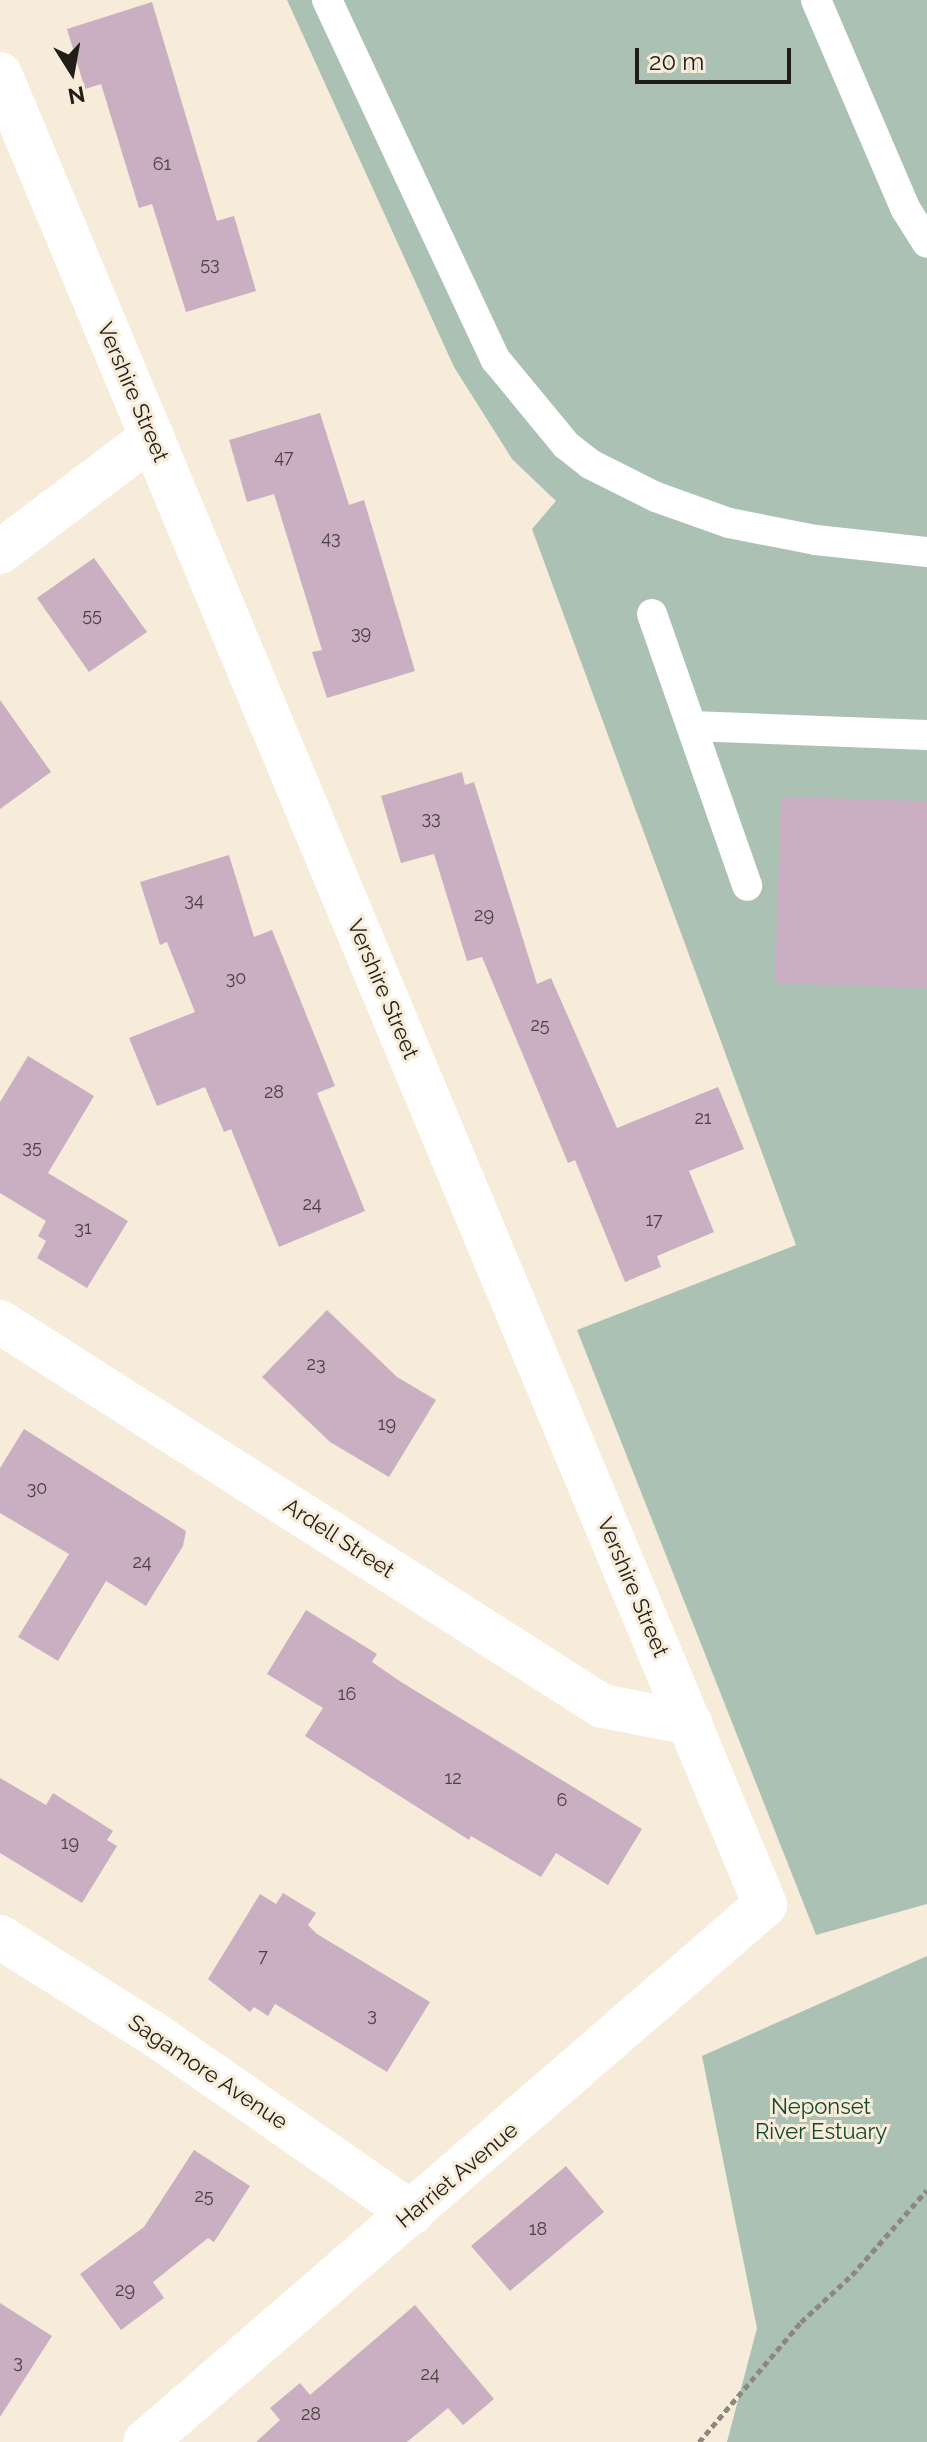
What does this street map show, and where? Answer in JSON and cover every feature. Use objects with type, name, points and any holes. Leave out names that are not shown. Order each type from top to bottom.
[{"type":"street","name":"Vershire Street","points":[[0,74],[765,1905]]},
{"type":"street","points":[[0,552],[152,437]]},
{"type":"street","name":"Ardell Street","points":[[0,1322],[602,1706],[690,1723]]},
{"type":"street","name":"Harriet Avenue","points":[[145,2442],[765,1905]]},
{"type":"street","name":"Sagamore Avenue","points":[[0,1937],[157,2036],[412,2213]]},
{"type":"lane","points":[[327,0],[496,360],[566,445],[590,464],[656,497],[729,523],[816,540],[927,552]]},
{"type":"lane","points":[[816,0],[905,208],[927,243]]},
{"type":"lane","points":[[652,614],[747,886]]},
{"type":"lane","points":[[692,726],[927,735]]},
{"type":"path","points":[[699,2442],[792,2332],[852,2275],[927,2190]]},
{"type":"green space","points":[[287,0],[927,0],[927,1904],[816,1935],[577,1330],[796,1245],[532,529],[556,501],[512,459],[454,367]]},
{"type":"green space","name":"Neponset River Estuary","points":[[927,1956],[927,2442],[727,2442],[757,2328],[702,2056]]},
{"type":"building","points":[[152,2],[217,221],[234,216],[256,291],[186,312],[152,204],[139,208],[101,84],[85,89],[67,29]]},
{"type":"building","points":[[320,413],[349,505],[364,500],[415,671],[327,698],[312,652],[322,650],[274,494],[247,502],[229,440]]},
{"type":"building","points":[[94,558],[147,632],[89,672],[37,598]]},
{"type":"building","points":[[0,700],[51,772],[0,809]]},
{"type":"building","points":[[462,772],[465,785],[474,782],[537,984],[551,978],[617,1128],[718,1087],[744,1149],[689,1171],[714,1232],[657,1256],[661,1267],[625,1282],[575,1160],[568,1163],[482,957],[467,961],[434,854],[401,863],[381,796]]},
{"type":"building","points":[[781,797],[927,801],[927,988],[775,983]]},
{"type":"building","points":[[229,855],[254,937],[272,930],[335,1086],[317,1093],[365,1211],[279,1247],[231,1129],[224,1132],[205,1087],[157,1106],[129,1038],[195,1012],[167,942],[160,945],[140,882]]},
{"type":"building","points":[[28,1056],[94,1096],[48,1173],[128,1221],[87,1288],[37,1258],[46,1241],[38,1236],[46,1221],[0,1193],[0,1102]]},
{"type":"building","points":[[327,1310],[397,1377],[436,1400],[389,1477],[330,1442],[262,1377]]},
{"type":"building","points":[[24,1429],[186,1531],[183,1546],[146,1606],[106,1581],[58,1661],[18,1637],[69,1554],[0,1513],[0,1468]]},
{"type":"building","points":[[306,1610],[377,1654],[372,1662],[401,1682],[642,1829],[608,1885],[556,1853],[541,1877],[471,1836],[469,1840],[305,1736],[323,1708],[267,1674]]},
{"type":"building","points":[[0,1778],[46,1805],[53,1793],[113,1831],[107,1840],[117,1846],[82,1903],[0,1853]]},
{"type":"building","points":[[283,1893],[316,1913],[308,1925],[317,1934],[430,2002],[387,2072],[275,2004],[268,2016],[254,2007],[250,2012],[208,1979],[260,1894],[276,1904]]},
{"type":"building","points":[[194,2150],[250,2186],[214,2242],[208,2238],[153,2282],[164,2298],[121,2330],[80,2274],[144,2227]]},
{"type":"building","points":[[566,2166],[604,2212],[510,2291],[471,2246]]},
{"type":"building","points":[[0,2303],[52,2336],[0,2417]]},
{"type":"building","points":[[415,2305],[494,2399],[463,2425],[448,2408],[407,2442],[256,2442],[280,2420],[270,2408],[300,2383],[310,2395]]}]
